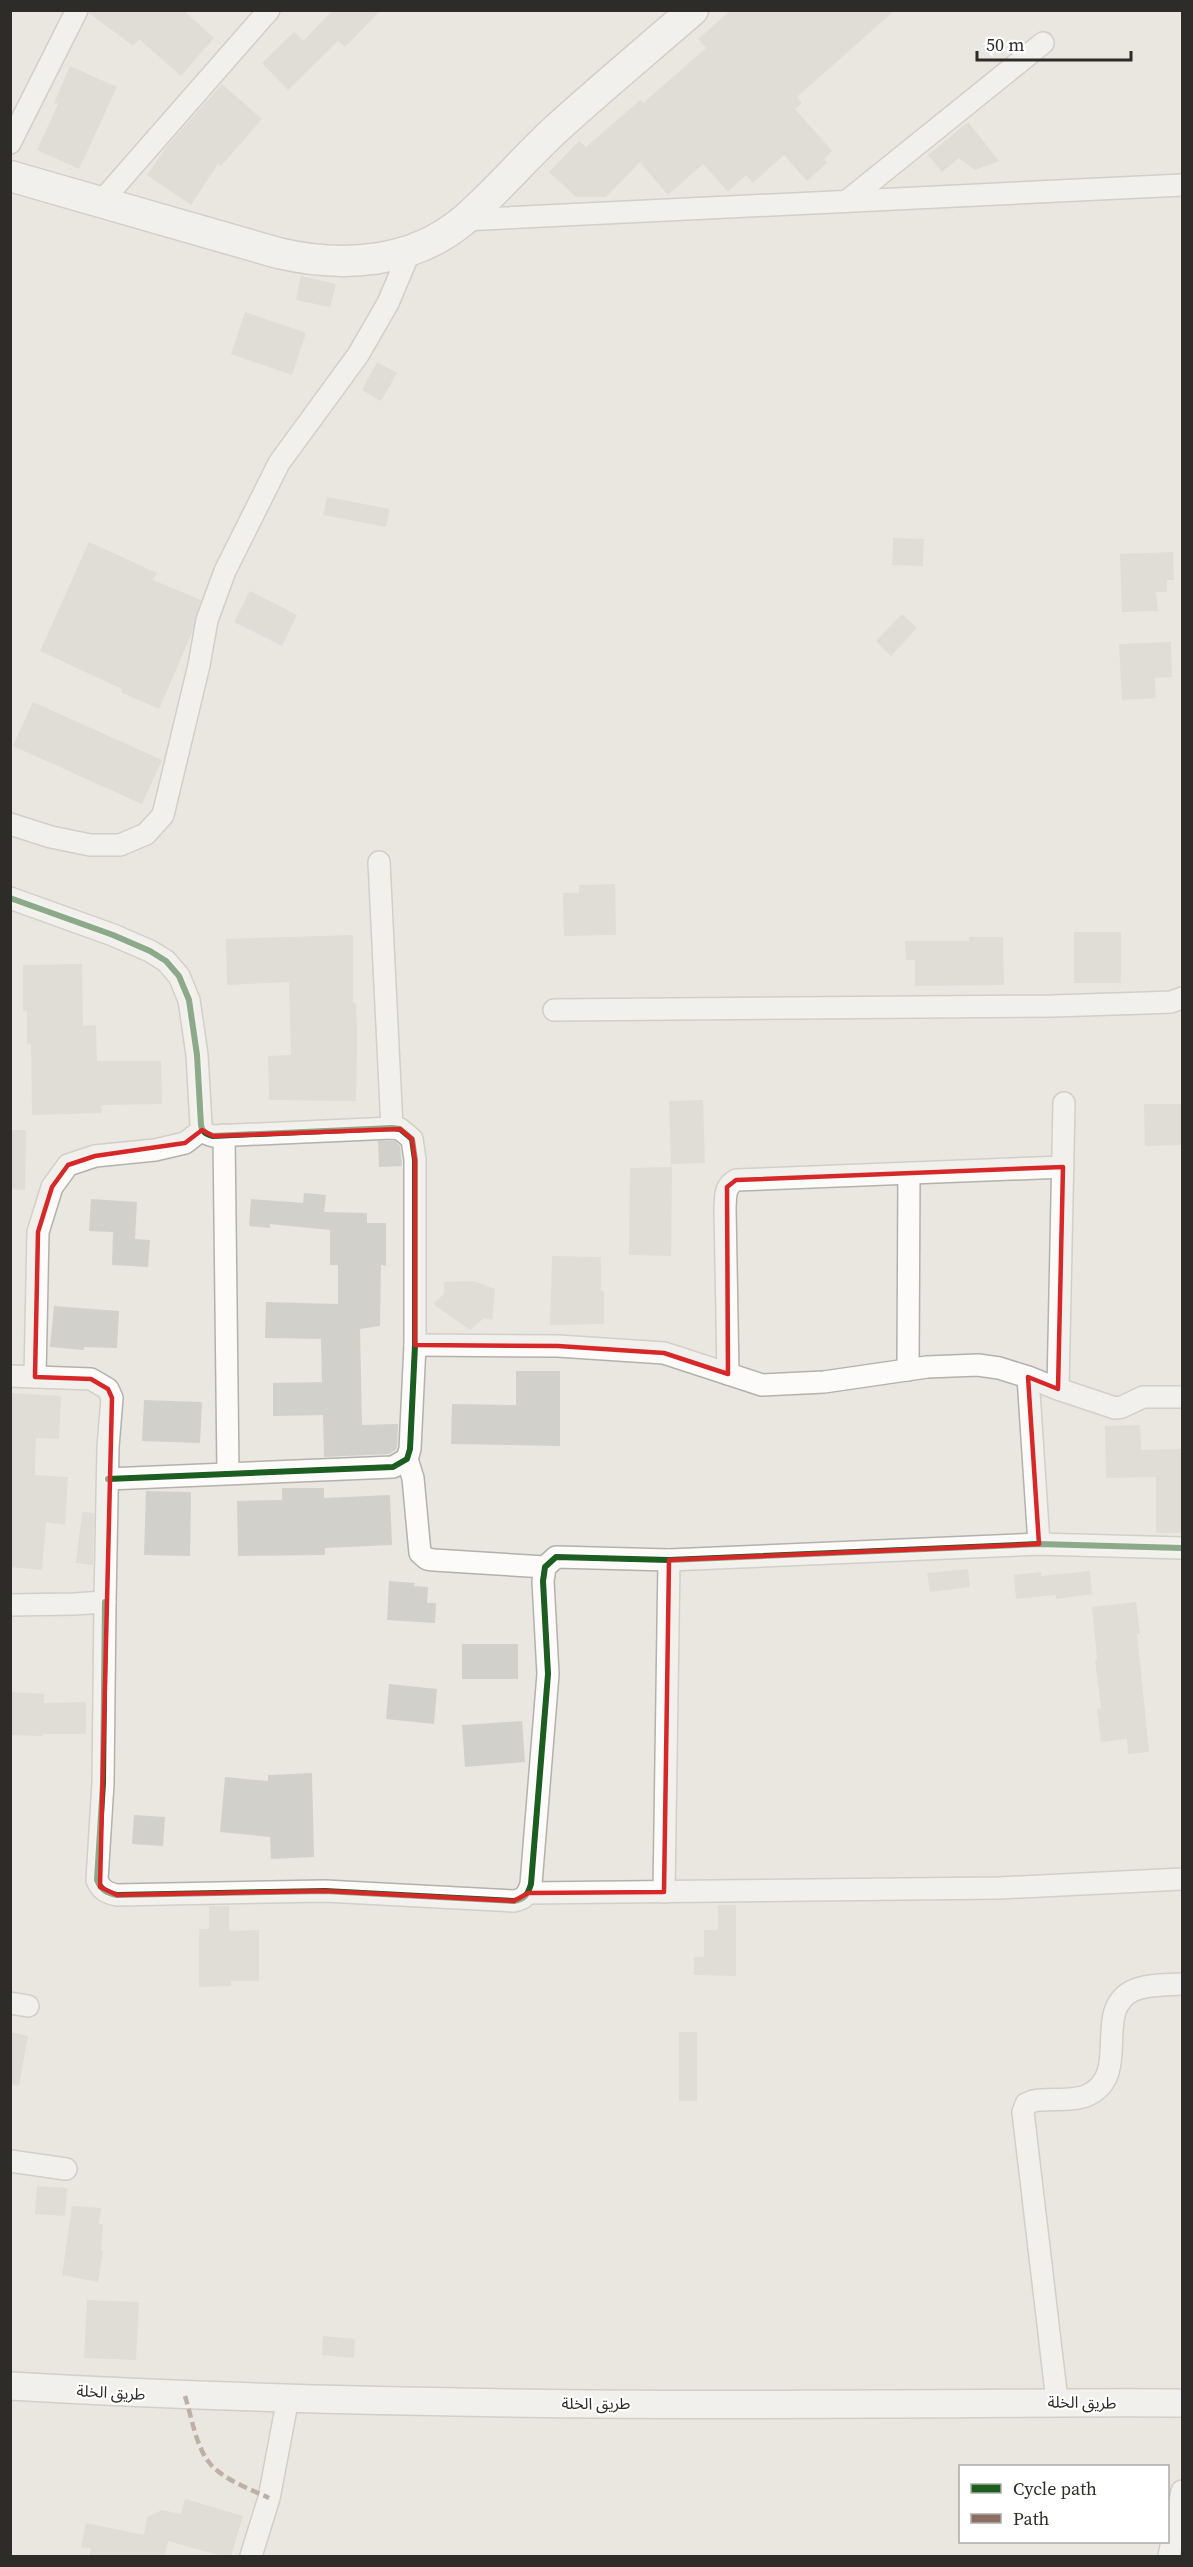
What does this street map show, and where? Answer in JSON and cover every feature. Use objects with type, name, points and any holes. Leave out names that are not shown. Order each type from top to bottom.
[{"type":"main road","points":[[10,176],[303,259],[374,261],[410,251],[438,238],[463,220],[555,130],[693,10]]},
{"type":"street","points":[[10,143],[77,10]]},
{"type":"street","points":[[101,202],[269,10]]},
{"type":"street","points":[[847,201],[1043,44]]},
{"type":"street","points":[[463,220],[1182,185]]},
{"type":"street","points":[[10,824],[51,837],[90,845],[120,845],[146,834],[164,815],[199,665],[207,620],[225,571],[279,463],[358,355],[388,303],[410,251]]},
{"type":"street","points":[[379,862],[392,1128]]},
{"type":"street","points":[[10,898],[150,951],[166,961],[179,976],[189,1000],[197,1055],[202,1130]]},
{"type":"street","points":[[554,1010],[1053,1006],[1171,1002],[1182,998]]},
{"type":"street","points":[[1058,1389],[1064,1103]]},
{"type":"street","points":[[202,1130],[213,1136],[392,1128],[407,1134],[412,1139],[415,1160],[415,1345],[410,1449],[407,1459],[413,1478],[420,1553],[427,1559],[434,1560],[545,1567]]},
{"type":"street","points":[[35,1377],[38,1232],[52,1187],[68,1165],[95,1156],[154,1150],[185,1143],[202,1130]]},
{"type":"street","points":[[224,1135],[228,1473]]},
{"type":"street","points":[[728,1374],[725,1208],[726,1193],[730,1183],[736,1180],[1063,1167]]},
{"type":"street","points":[[909,1173],[909,1370]]},
{"type":"street","points":[[415,1345],[558,1346],[664,1353],[762,1385],[824,1383],[909,1370],[978,1365],[999,1368],[1028,1377],[1115,1408],[1143,1397],[1182,1396]]},
{"type":"street","points":[[10,1376],[90,1378],[108,1389],[112,1398],[105,1602],[103,1783],[97,1880],[100,1887],[108,1893],[117,1895],[325,1891],[521,1900],[528,1893],[540,1786],[548,1674],[543,1581],[545,1567],[556,1557],[669,1560],[1039,1544],[1182,1548]]},
{"type":"street","points":[[1028,1377],[1039,1544]]},
{"type":"street","points":[[108,1479],[393,1467],[407,1459]]},
{"type":"street","points":[[664,1892],[669,1560]]},
{"type":"street","points":[[10,1605],[74,1605],[105,1602]]},
{"type":"street","points":[[528,1893],[999,1888],[1182,1879]]},
{"type":"street","points":[[1057,2401],[1023,2112],[1026,2104],[1033,2101],[1087,2096],[1100,2086],[1110,2068],[1113,2025],[1120,2001],[1133,1991],[1182,1984]]},
{"type":"street","points":[[10,2161],[66,2169]]},
{"type":"street","name":"طريق الخلة","points":[[10,2386],[185,2396],[558,2403],[860,2404],[1057,2401],[1182,2403]]},
{"type":"street","points":[[251,2556],[269,2498],[288,2398]]},
{"type":"street","points":[[1169,2556],[1182,2491]]},
{"type":"highlighted area","points":[[400,1129],[412,1139],[415,1160],[415,1345],[558,1346],[664,1353],[728,1374],[727,1187],[736,1180],[1063,1167],[1058,1389],[1028,1377],[1039,1544],[669,1560],[664,1892],[528,1893],[514,1901],[325,1891],[117,1895],[100,1887],[112,1398],[108,1389],[91,1379],[35,1377],[38,1232],[52,1187],[68,1165],[95,1156],[185,1143],[202,1130],[213,1136]]},
{"type":"building","points":[[90,10],[183,10],[214,38],[181,76],[139,39],[133,46],[89,13]]},
{"type":"building","points":[[333,10],[381,10],[345,47],[338,41],[288,90],[262,63],[294,32],[303,41]]},
{"type":"building","points":[[731,10],[895,10],[797,97],[802,103],[795,109],[832,151],[824,159],[827,163],[807,181],[784,155],[753,183],[746,175],[728,192],[703,164],[668,195],[640,162],[606,197],[576,197],[549,172],[579,141],[586,147],[640,100],[643,103],[706,48],[698,39]]},
{"type":"building","points":[[70,66],[117,87],[79,169],[37,150],[58,104],[54,103]]},
{"type":"building","points":[[222,84],[262,119],[221,166],[218,164],[191,205],[147,175],[168,145]]},
{"type":"building","points":[[968,122],[999,161],[975,170],[959,158],[942,172],[928,155]]},
{"type":"building","points":[[301,276],[336,284],[330,307],[296,300]]},
{"type":"building","points":[[245,312],[306,333],[292,375],[231,354]]},
{"type":"building","points":[[377,362],[397,373],[381,401],[362,390]]},
{"type":"building","points":[[327,497],[390,509],[386,527],[323,515]]},
{"type":"building","points":[[893,538],[924,539],[923,566],[892,565]]},
{"type":"building","points":[[89,542],[157,573],[153,580],[201,600],[192,633],[159,709],[40,651]]},
{"type":"building","points":[[1173,552],[1174,580],[1167,580],[1167,592],[1156,592],[1158,611],[1122,612],[1120,554]]},
{"type":"building","points":[[250,591],[297,615],[282,646],[234,622]]},
{"type":"building","points":[[902,614],[917,628],[891,656],[876,641]]},
{"type":"building","points":[[1171,642],[1172,677],[1155,678],[1156,698],[1122,700],[1119,644]]},
{"type":"building","points":[[33,702],[162,760],[142,804],[13,746]]},
{"type":"building","points":[[615,884],[616,935],[564,936],[563,893],[579,893],[579,885]]},
{"type":"building","points":[[1074,932],[1121,932],[1121,983],[1074,983]]},
{"type":"building","points":[[353,935],[353,1003],[356,1003],[357,1037],[356,1101],[269,1100],[268,1056],[291,1055],[289,982],[227,985],[226,939]]},
{"type":"building","points":[[969,937],[1003,937],[1004,985],[915,986],[915,960],[906,960],[905,941],[969,941]]},
{"type":"building","points":[[82,964],[83,1026],[96,1025],[97,1061],[161,1061],[162,1104],[101,1105],[102,1113],[32,1115],[31,1044],[27,1044],[27,1011],[23,1011],[23,965]]},
{"type":"building","points":[[703,1100],[705,1163],[671,1164],[669,1101]]},
{"type":"building","points":[[1144,1104],[1182,1104],[1182,1145],[1145,1146]]},
{"type":"building","points":[[10,1130],[26,1130],[25,1190],[10,1189]]},
{"type":"building","points":[[378,1141],[395,1141],[400,1146],[402,1166],[379,1167]]},
{"type":"building","points":[[672,1167],[671,1256],[629,1255],[630,1168]]},
{"type":"building","points":[[304,1193],[326,1195],[324,1212],[367,1213],[367,1223],[386,1223],[386,1266],[381,1265],[380,1326],[360,1329],[362,1425],[398,1424],[397,1447],[389,1454],[324,1457],[323,1415],[273,1416],[273,1383],[322,1382],[321,1339],[265,1338],[266,1302],[338,1304],[338,1265],[330,1265],[330,1230],[270,1224],[270,1228],[249,1226],[251,1199],[303,1203]]},
{"type":"building","points":[[91,1199],[137,1202],[135,1239],[150,1240],[148,1267],[112,1265],[113,1232],[89,1231]]},
{"type":"building","points":[[552,1256],[601,1257],[604,1324],[550,1325]]},
{"type":"building","points":[[474,1281],[495,1289],[492,1320],[484,1318],[470,1330],[433,1304],[444,1294],[444,1282]]},
{"type":"building","points":[[54,1306],[119,1311],[117,1348],[84,1347],[84,1350],[50,1347]]},
{"type":"building","points":[[516,1371],[560,1371],[560,1446],[451,1444],[452,1404],[516,1405]]},
{"type":"building","points":[[10,1393],[61,1396],[59,1439],[36,1438],[35,1475],[68,1477],[65,1525],[46,1522],[42,1570],[10,1567]]},
{"type":"building","points":[[144,1400],[202,1402],[200,1443],[142,1441]]},
{"type":"building","points":[[1140,1425],[1141,1450],[1182,1449],[1182,1533],[1156,1533],[1156,1477],[1106,1478],[1105,1426]]},
{"type":"building","points":[[282,1488],[324,1488],[324,1498],[390,1495],[392,1545],[325,1548],[325,1555],[238,1556],[237,1501],[282,1500]]},
{"type":"building","points":[[146,1491],[191,1492],[190,1556],[144,1555]]},
{"type":"building","points":[[82,1512],[94,1513],[93,1565],[76,1563]]},
{"type":"building","points":[[968,1569],[970,1587],[930,1592],[927,1573]]},
{"type":"building","points":[[1090,1571],[1092,1594],[1056,1599],[1056,1595],[1016,1599],[1014,1575],[1041,1572],[1041,1576]]},
{"type":"building","points":[[389,1581],[415,1583],[414,1586],[428,1587],[427,1603],[436,1603],[435,1623],[387,1620]]},
{"type":"building","points":[[1136,1602],[1149,1752],[1128,1754],[1127,1739],[1101,1742],[1097,1709],[1101,1708],[1092,1607]]},
{"type":"building","points":[[462,1644],[518,1644],[518,1679],[462,1679]]},
{"type":"building","points":[[389,1684],[437,1689],[434,1724],[386,1719]]},
{"type":"building","points":[[10,1692],[44,1694],[44,1703],[86,1702],[86,1734],[10,1735]]},
{"type":"building","points":[[522,1721],[525,1762],[465,1767],[462,1725]]},
{"type":"building","points":[[312,1773],[314,1857],[271,1859],[270,1837],[220,1832],[225,1777],[268,1781],[268,1775]]},
{"type":"building","points":[[134,1815],[165,1817],[163,1846],[132,1844]]},
{"type":"building","points":[[718,1905],[736,1905],[736,1976],[694,1975],[694,1957],[704,1957],[704,1930],[718,1930]]},
{"type":"building","points":[[209,1906],[229,1906],[229,1931],[259,1930],[259,1981],[231,1981],[231,1986],[199,1987],[199,1929],[209,1929]]},
{"type":"building","points":[[10,2032],[28,2036],[19,2086],[10,2085]]},
{"type":"building","points":[[679,2032],[697,2032],[697,2101],[679,2101]]},
{"type":"building","points":[[37,2186],[67,2188],[65,2216],[35,2214]]},
{"type":"building","points":[[72,2206],[101,2208],[99,2224],[103,2224],[101,2250],[103,2251],[98,2282],[62,2275]]},
{"type":"building","points":[[87,2300],[139,2302],[136,2360],[84,2358]]},
{"type":"building","points":[[323,2336],[355,2339],[354,2358],[322,2355]]},
{"type":"building","points":[[185,2499],[243,2516],[231,2556],[222,2556],[168,2541],[165,2556],[89,2556],[91,2549],[81,2547],[86,2523],[144,2535],[147,2517],[162,2510],[181,2514]]},
{"type":"marked path","points":[[185,2396],[198,2442],[212,2466],[232,2480],[269,2498]]},
{"type":"cycle path","points":[[10,898],[113,935],[150,951],[166,961],[179,976],[189,1000],[197,1055],[201,1125],[206,1133],[213,1136],[392,1128],[400,1129],[412,1139],[415,1160],[415,1345],[410,1449],[407,1459],[393,1467],[108,1479]]},
{"type":"cycle path","points":[[105,1602],[103,1783],[97,1880],[105,1890],[117,1895],[325,1891],[514,1901],[526,1895],[531,1884],[548,1674],[543,1581],[545,1567],[556,1557],[669,1560],[1039,1544],[1182,1548]]}]
